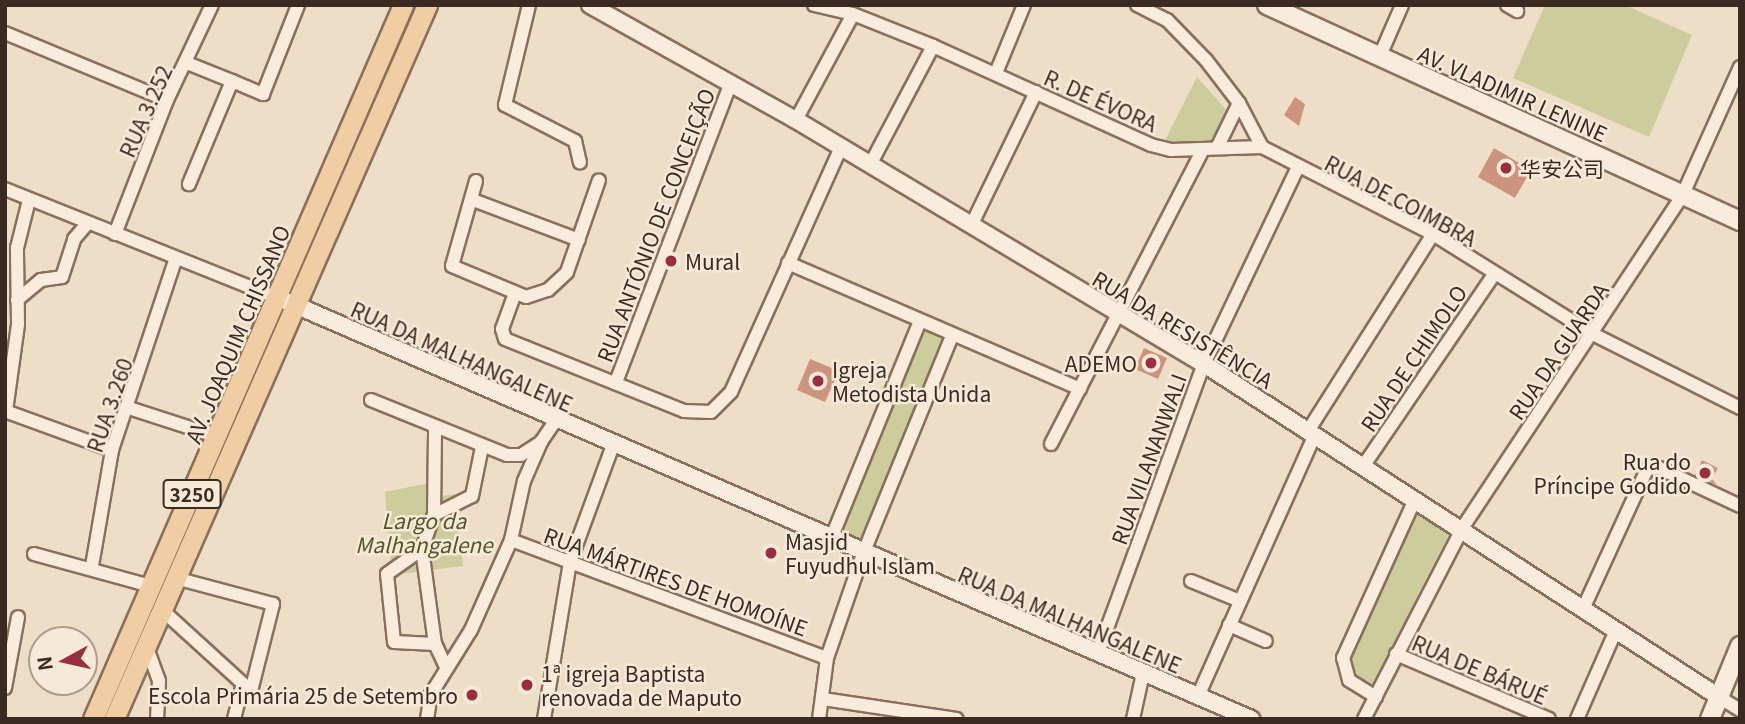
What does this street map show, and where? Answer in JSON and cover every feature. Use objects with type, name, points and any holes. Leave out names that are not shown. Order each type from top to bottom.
[{"type":"main road","name":"AV. JOAQUIM CHISSANO","points":[[114,719],[175,578],[403,5]]},
{"type":"main road","points":[[286,301],[427,5]]},
{"type":"main road","name":"AV. VLADIMIR LENINE","points":[[1267,5],[1740,221]]},
{"type":"main road","name":"AV. JOAQUIM CHISSANO","points":[[93,719],[218,437],[286,301]]},
{"type":"main road","points":[[1710,719],[1740,646]]},
{"type":"street","name":"RUA 3.252","points":[[115,234],[167,100],[187,63],[212,5]]},
{"type":"street","points":[[187,63],[263,94],[298,5]]},
{"type":"street","points":[[529,5],[505,105],[575,141],[580,162]]},
{"type":"street","name":"RUA DA RESISTÊNCIA","points":[[590,5],[796,120],[1204,364],[1463,527],[1583,609],[1740,710]]},
{"type":"street","name":"R. DE ÉVORA","points":[[814,5],[853,14],[933,46],[1151,145],[1203,150],[1218,146],[1262,147]]},
{"type":"street","points":[[996,74],[1024,5]]},
{"type":"street","points":[[1379,58],[1402,5]]},
{"type":"street","points":[[1137,6],[1167,20],[1239,103],[1262,147]]},
{"type":"street","points":[[796,120],[853,14]]},
{"type":"street","points":[[5,33],[167,100]]},
{"type":"street","points":[[870,165],[933,46]]},
{"type":"street","name":"RUA DA GUARDA","points":[[1364,719],[1463,527],[1683,194],[1739,73]]},
{"type":"street","points":[[189,184],[232,82]]},
{"type":"street","name":"RUA ANTÓNIO DE CONCEIÇÃO","points":[[616,382],[731,82]]},
{"type":"street","points":[[971,226],[1036,92]]},
{"type":"street","points":[[1218,146],[1239,103]]},
{"type":"street","points":[[514,296],[502,329],[505,339],[684,411],[711,412],[731,392],[841,147]]},
{"type":"street","name":"RUA DE COIMBRA","points":[[1262,147],[1297,169],[1433,234],[1593,334]]},
{"type":"street","points":[[1051,444],[1203,150]]},
{"type":"street","name":"RUA VILANANWALI","points":[[1098,653],[1204,364],[1297,169]]},
{"type":"street","points":[[476,181],[473,200],[452,266],[514,296],[538,294],[559,282],[579,240],[600,180]]},
{"type":"street","points":[[5,189],[286,301]]},
{"type":"street","points":[[29,200],[11,278],[17,300],[11,323],[6,411],[112,450]]},
{"type":"street","points":[[473,200],[579,240]]},
{"type":"street","points":[[17,300],[41,280],[62,277],[74,239],[88,223]]},
{"type":"street","name":"RUA DA MALHANGALENE","points":[[1198,696],[1312,433],[1433,234]]},
{"type":"street","name":"RUA 3.260","points":[[92,566],[112,450],[129,408],[176,258]]},
{"type":"street","points":[[788,263],[951,338],[1080,389]]},
{"type":"street","name":"RUA DE CHIMOLO","points":[[1364,465],[1495,273]]},
{"type":"street","name":"RUA DA MALHANGALENE","points":[[286,301],[555,421],[1251,719]]},
{"type":"street","points":[[831,539],[919,323]]},
{"type":"street","points":[[1593,334],[1740,408]]},
{"type":"street","points":[[820,719],[827,658],[863,554],[951,338]]},
{"type":"street","points":[[371,400],[482,447],[522,455],[541,442]]},
{"type":"street","points":[[129,408],[218,437]]},
{"type":"street","points":[[427,719],[430,694],[445,665],[471,630],[511,540],[524,481],[541,442],[555,421]]},
{"type":"street","points":[[435,428],[434,515],[422,549],[435,644],[445,665]]},
{"type":"street","points":[[544,719],[570,562],[615,446]]},
{"type":"street","points":[[434,515],[472,496],[482,447]]},
{"type":"street","points":[[1583,609],[1647,469],[1659,468],[1740,506]]},
{"type":"street","points":[[1376,697],[1349,680],[1343,658],[1415,499]]},
{"type":"street","name":"RUA MÁRTIRES DE HOMOÍNE","points":[[511,540],[827,658]]},
{"type":"street","points":[[422,549],[387,574],[394,642],[435,644]]},
{"type":"street","points":[[34,554],[92,566],[151,586]]},
{"type":"street","points":[[162,609],[242,687],[252,689],[273,604],[175,578]]},
{"type":"street","points":[[1191,581],[1240,601]]},
{"type":"street","points":[[5,688],[18,617]]},
{"type":"street","points":[[1229,625],[1266,641]]},
{"type":"street","points":[[1577,719],[1616,630]]},
{"type":"street","points":[[146,645],[159,681],[157,719]]},
{"type":"street","name":"RUA DE BÁRUÉ","points":[[1396,654],[1549,719]]},
{"type":"street","points":[[1133,719],[1143,673]]},
{"type":"street","points":[[234,719],[242,687]]},
{"type":"street","points":[[822,699],[957,719]]},
{"type":"green space","points":[[1545,5],[1625,5],[1692,35],[1649,137],[1513,78]]},
{"type":"green space","points":[[1197,77],[1231,115],[1216,143],[1164,142]]},
{"type":"green space","points":[[919,323],[951,338],[863,554],[831,539]]},
{"type":"green space","name":"Largo da Malhangalene","points":[[429,483],[431,498],[454,494],[463,566],[392,575],[385,492]]},
{"type":"green space","points":[[1415,511],[1449,534],[1372,685],[1360,684],[1348,666]]},
{"type":"building","points":[[1295,97],[1305,104],[1299,126],[1284,115]]},
{"type":"building","points":[[1494,148],[1531,170],[1515,198],[1478,177]]},
{"type":"building","name":"ADEMO","points":[[1144,348],[1167,358],[1158,379],[1135,369]]},
{"type":"building","name":"Igreja Metodista Unida","points":[[810,359],[839,371],[825,402],[797,390]]},
{"type":"building","name":"Rua do Príncipe Godido","points":[[1702,460],[1718,468],[1712,479],[1717,485],[1695,475]]},
{"type":"place","name":"华安公司","points":[[1506,168]]},
{"type":"place","name":"Mural","points":[[671,261]]},
{"type":"place","name":"ADEMO","points":[[1151,363]]},
{"type":"place","name":"Igreja Metodista Unida","points":[[818,381]]},
{"type":"place","name":"Rua do Príncipe Godido","points":[[1705,473]]},
{"type":"place","name":"Masjid Fuyudhul Islam","points":[[771,553]]},
{"type":"place","name":"1ª igreja Baptista renovada de Maputo","points":[[527,685]]},
{"type":"place","name":"Escola Primária 25 de Setembro","points":[[472,695]]}]
